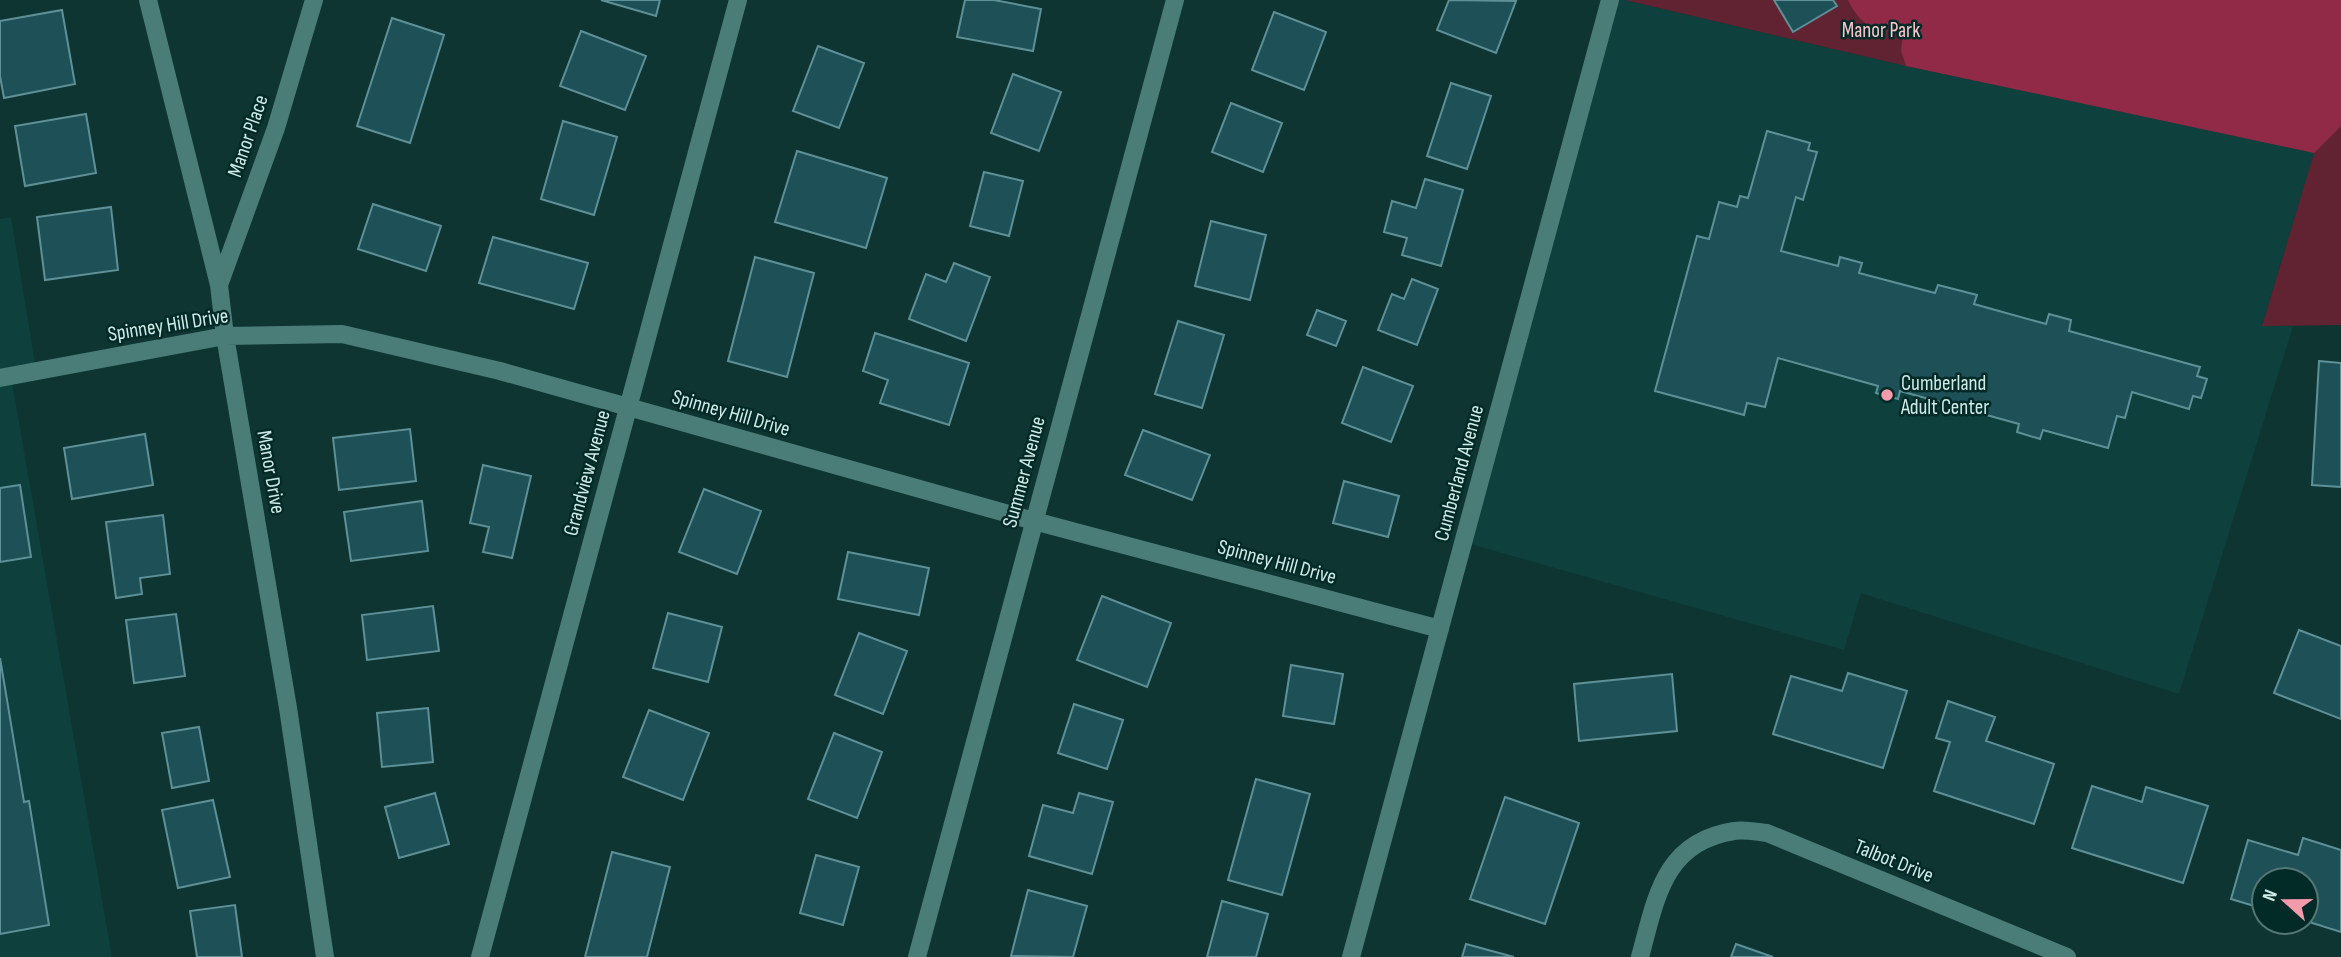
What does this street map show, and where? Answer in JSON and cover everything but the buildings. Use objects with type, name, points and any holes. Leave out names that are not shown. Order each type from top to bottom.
[{"type":"street","name":"Manor Drive","points":[[148,0],[219,285],[225,336],[288,708],[325,957]]},
{"type":"street","name":"Manor Place","points":[[219,285],[276,128],[314,0]]},
{"type":"street","name":"Grandview Avenue","points":[[480,957],[738,0]]},
{"type":"street","name":"Summer Avenue","points":[[917,957],[1175,0]]},
{"type":"street","name":"Cumberland Avenue","points":[[1351,957],[1611,0]]},
{"type":"street","name":"Spinney Hill Drive","points":[[0,378],[225,336],[342,334],[499,371],[1034,521],[1440,628]]},
{"type":"street","name":"Talbot Drive","points":[[1640,957],[1657,896],[1671,866],[1699,841],[1735,830],[1767,834],[2067,957]]},
{"type":"shaded area","name":"Cumberland Adult Center","points":[[1611,0],[1625,0],[1906,66],[2314,153],[2262,325],[2293,326],[2179,694],[1861,593],[1844,650],[1463,542]]},
{"type":"shaded area","points":[[1848,0],[2341,0],[2341,126],[2314,153],[1906,66],[1901,50],[1904,28],[1886,31],[1871,26],[1858,16]]},
{"type":"shaded area","points":[[11,217],[37,376],[12,382],[112,957],[0,957],[0,219]]},
{"type":"green space","name":"Manor Park","points":[[1625,0],[1921,0],[1906,66]]},
{"type":"green space","points":[[2341,63],[2341,325],[2262,326]]},
{"type":"place","name":"Cumberland Adult Center","points":[[1887,395]]}]
